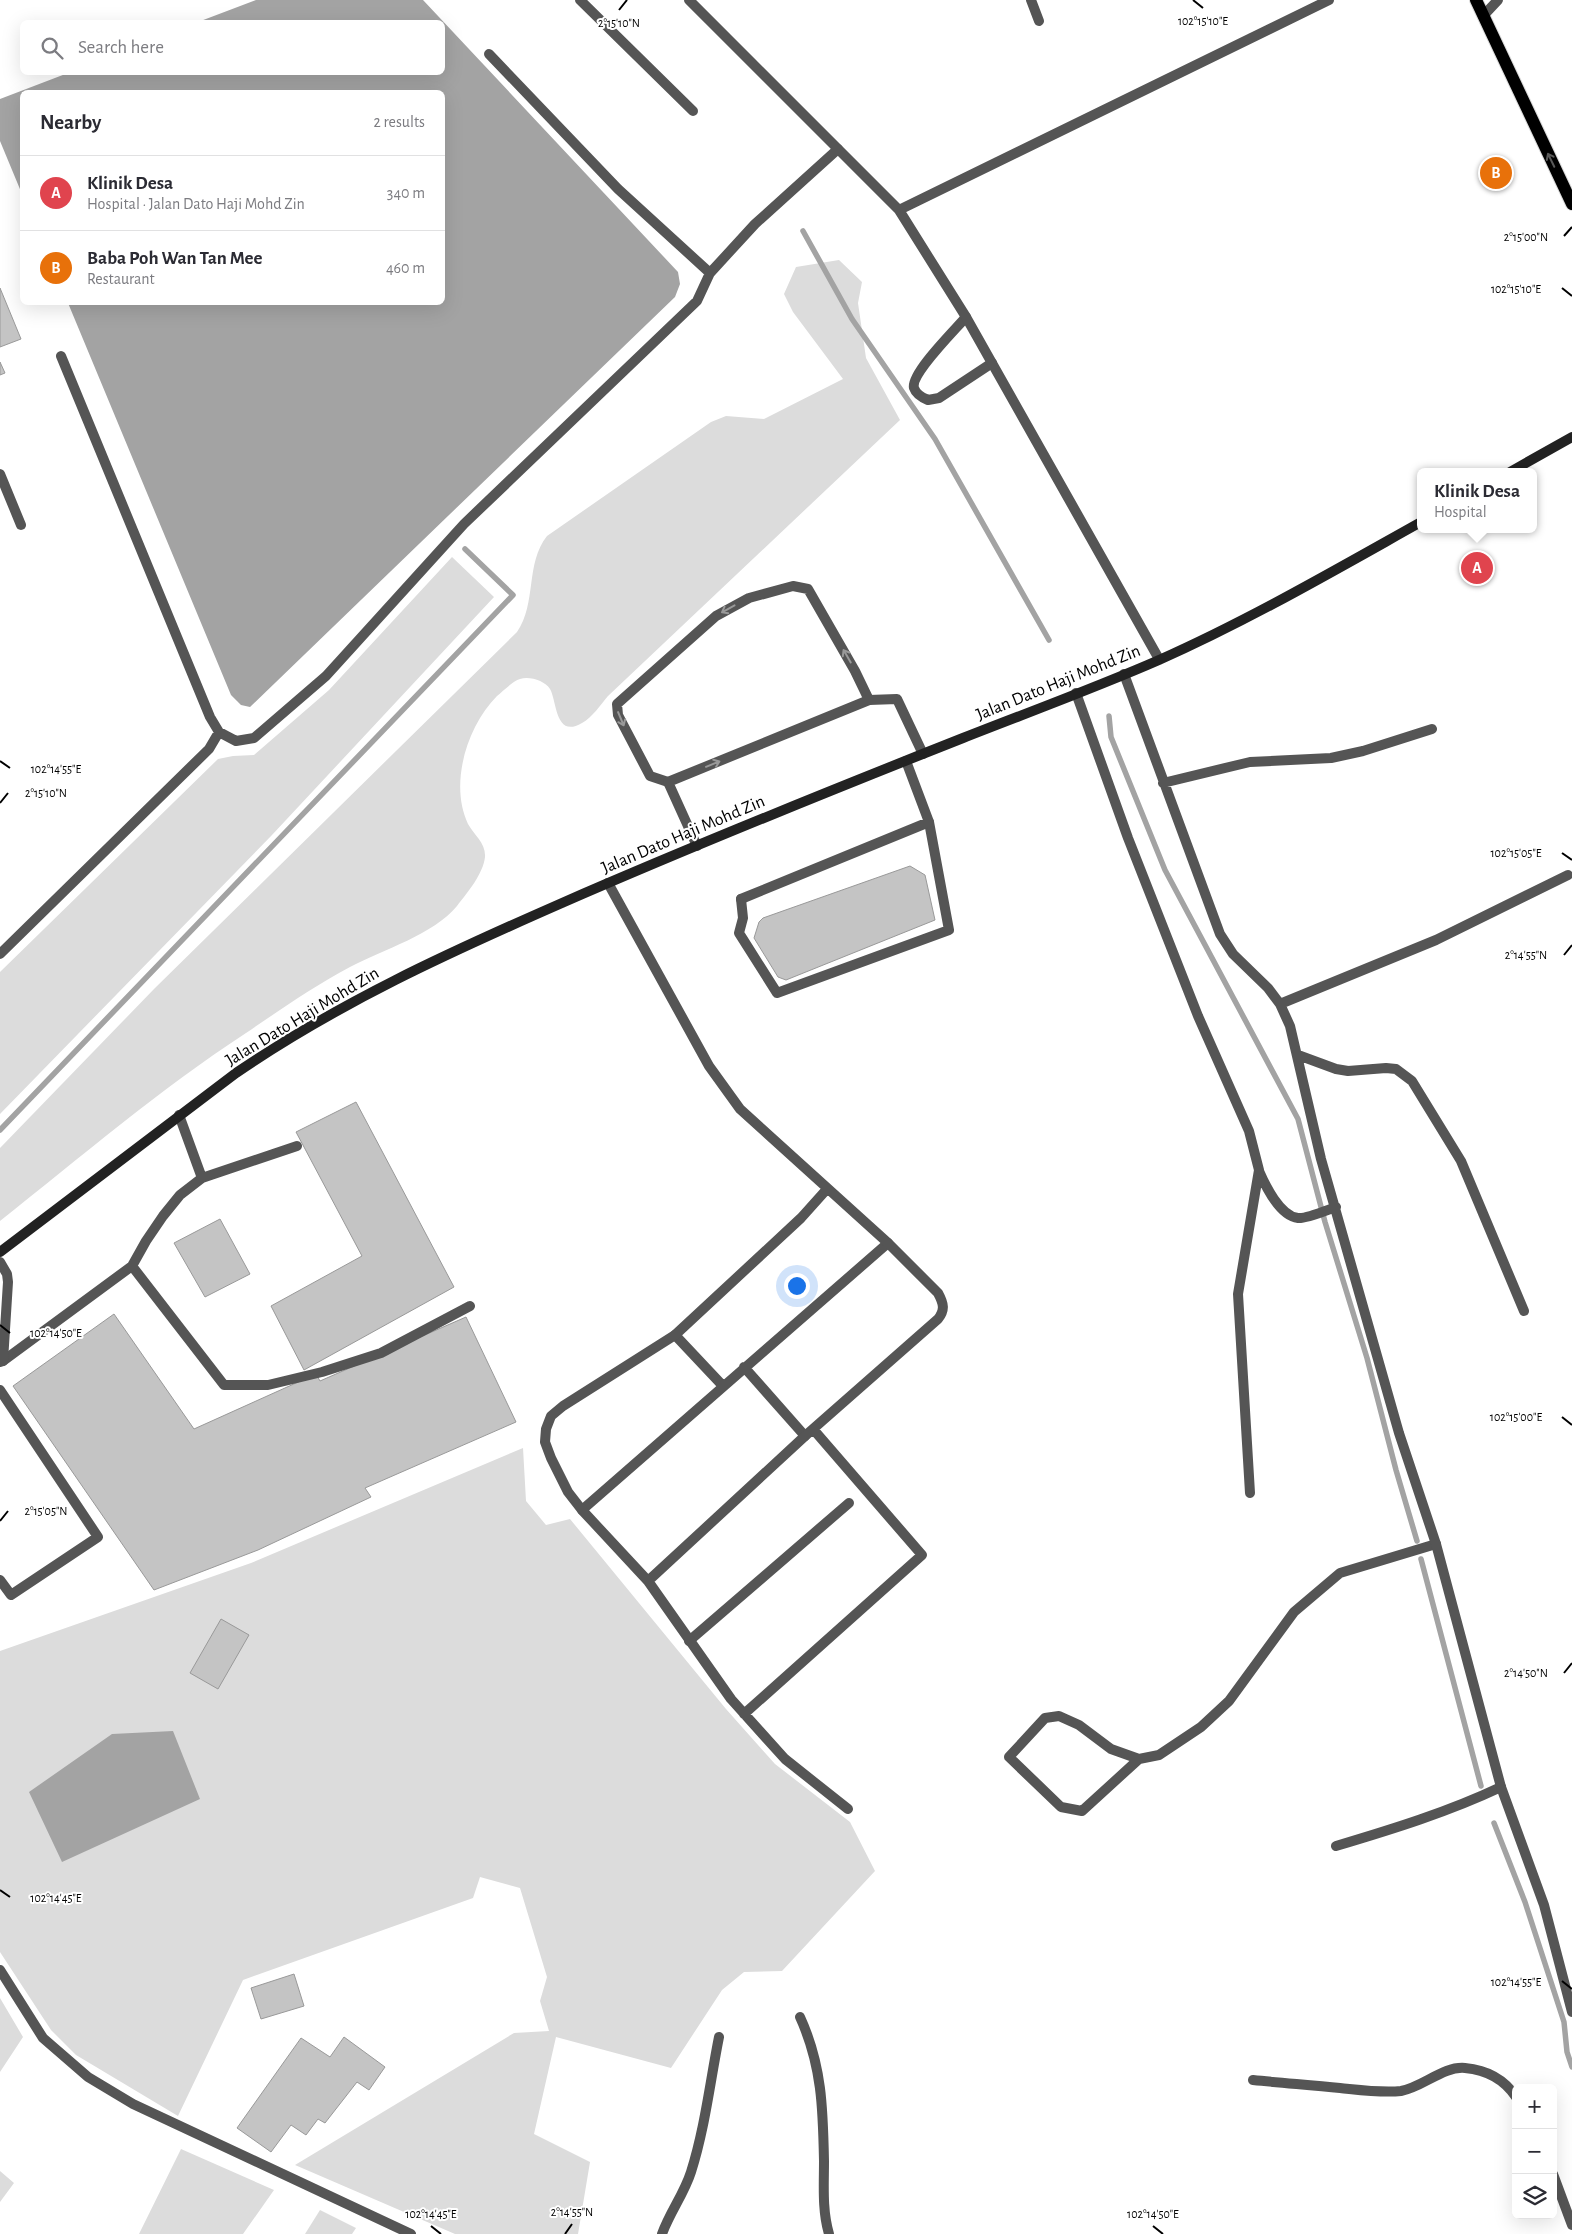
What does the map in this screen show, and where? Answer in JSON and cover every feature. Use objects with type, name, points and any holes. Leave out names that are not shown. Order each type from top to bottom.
[{"type":"main road","points":[[1476,0],[1572,204]]},
{"type":"main road","points":[[1517,468],[1572,437]]},
{"type":"main road","name":"Jalan Dato Haji Mohd Zin","points":[[0,1252],[179,1115],[268,1051],[350,1002],[482,938],[608,883],[1159,660],[1276,603],[1417,524]]},
{"type":"street","points":[[580,0],[692,111]]},
{"type":"street","points":[[689,0],[898,210],[966,317],[1159,660]]},
{"type":"street","points":[[1031,0],[1039,21]]},
{"type":"street","points":[[898,210],[1329,0]]},
{"type":"street","points":[[1483,16],[1498,0]]},
{"type":"street","points":[[489,54],[618,189],[710,274]]},
{"type":"street","points":[[61,356],[210,717],[220,732],[236,741],[254,738],[326,676],[464,524],[697,301],[710,274],[755,224],[838,149]]},
{"type":"street","points":[[966,317],[921,369],[915,379],[914,388],[920,396],[928,400],[939,398],[992,363]]},
{"type":"street","points":[[0,474],[21,525]]},
{"type":"street","points":[[869,700],[855,671],[808,590],[793,586],[749,598],[716,616],[617,704],[618,715],[650,776],[668,782],[869,700],[897,699],[924,754]]},
{"type":"street","points":[[1124,674],[1220,934],[1233,954],[1268,988],[1280,1004],[1290,1026],[1333,1208],[1399,1433],[1436,1544],[1502,1787],[1544,1905],[1572,2012]]},
{"type":"street","points":[[1076,693],[1128,838],[1198,1016],[1249,1131],[1265,1185],[1281,1206],[1298,1218],[1333,1208]]},
{"type":"street","points":[[1163,783],[1250,762],[1331,758],[1363,752],[1432,729]]},
{"type":"street","points":[[0,954],[209,749],[220,732]]},
{"type":"street","points":[[906,761],[929,822],[949,930],[778,993],[739,933],[743,918],[741,899],[929,822]]},
{"type":"street","points":[[668,782],[697,846]]},
{"type":"street","points":[[1280,1004],[1436,940],[1568,876]]},
{"type":"street","points":[[608,883],[710,1066],[734,1102],[827,1190],[888,1243],[938,1293],[943,1302],[943,1312],[938,1319],[809,1433],[648,1581]]},
{"type":"street","points":[[1298,1056],[1336,1069],[1348,1071],[1386,1068],[1396,1070],[1412,1081],[1461,1161],[1524,1311]]},
{"type":"street","points":[[179,1115],[202,1178]]},
{"type":"street","points":[[1,1362],[132,1266],[163,1216],[180,1195],[202,1178],[297,1146]]},
{"type":"street","points":[[1250,1493],[1238,1294],[1259,1170]]},
{"type":"street","points":[[827,1190],[801,1218],[675,1335],[562,1406],[551,1416],[546,1429],[545,1442],[550,1458],[568,1492],[582,1510],[648,1581],[731,1699],[785,1759],[848,1809]]},
{"type":"street","points":[[582,1510],[888,1243]]},
{"type":"street","points":[[0,1262],[7,1274],[8,1282],[1,1362]]},
{"type":"street","points":[[132,1266],[224,1385],[268,1385],[322,1372],[381,1353],[470,1306]]},
{"type":"street","points":[[675,1335],[723,1386]]},
{"type":"street","points":[[744,1367],[809,1433],[922,1555],[744,1714]]},
{"type":"street","points":[[0,1390],[98,1537],[11,1596],[0,1580]]},
{"type":"street","points":[[689,1641],[849,1503]]},
{"type":"street","points":[[1139,1759],[1082,1811],[1061,1807],[1009,1757],[1045,1718],[1059,1716],[1079,1725],[1111,1749],[1139,1759],[1159,1755],[1201,1727],[1222,1708],[1257,1665],[1294,1612],[1340,1573],[1436,1544]]},
{"type":"street","points":[[1336,1846],[1431,1817],[1502,1787]]},
{"type":"street","points":[[0,1970],[43,2038],[88,2077],[133,2104],[411,2234]]},
{"type":"street","points":[[800,2017],[812,2043],[820,2082],[824,2132],[825,2219],[829,2234]]},
{"type":"street","points":[[662,2234],[690,2174],[719,2037]]},
{"type":"street","points":[[1253,2080],[1372,2091],[1402,2091],[1446,2072],[1464,2068],[1486,2073],[1506,2083],[1512,2091]]},
{"type":"street","points":[[1557,2185],[1572,2225]]},
{"type":"shaded area","points":[[256,0],[423,0],[442,20],[203,20]]},
{"type":"shaded area","points":[[445,23],[678,272],[680,284],[675,297],[250,707],[241,705],[231,695],[69,305],[445,305],[445,90],[24,90],[63,75],[445,75]]},
{"type":"shaded area","points":[[20,91],[20,189],[0,141],[0,99]]},
{"type":"shaded area","points":[[839,260],[862,282],[858,303],[866,358],[900,420],[608,696],[586,721],[573,727],[567,726],[558,716],[548,686],[528,678],[517,680],[508,686],[486,708],[477,723],[464,756],[460,791],[468,824],[484,847],[484,863],[470,889],[447,916],[407,941],[363,960],[323,982],[284,1007],[183,1077],[0,1221],[0,1148],[155,988],[517,632],[527,609],[536,559],[540,547],[547,536],[711,422],[726,416],[764,419],[843,379],[793,312],[784,294],[796,267]]},
{"type":"shaded area","points":[[452,557],[494,597],[272,835],[0,1114],[0,972],[218,759],[254,755],[329,690]]},
{"type":"shaded area","points":[[523,1448],[526,1501],[546,1525],[570,1519],[726,1709],[775,1764],[850,1822],[875,1871],[782,1971],[744,1972],[722,1990],[671,2068],[556,2037],[534,2134],[590,2162],[578,2234],[455,2234],[295,2165],[514,2033],[549,2031],[540,2001],[547,1977],[520,1888],[480,1877],[473,1898],[243,1980],[178,2116],[76,2055],[51,2030],[0,1952],[0,1651],[251,1563]]},
{"type":"shaded area","points":[[173,1731],[200,1799],[62,1862],[29,1792],[112,1734]]},
{"type":"shaded area","points":[[0,1998],[23,2037],[0,2072]]},
{"type":"shaded area","points":[[181,2149],[274,2190],[243,2234],[139,2234]]},
{"type":"shaded area","points":[[0,2171],[14,2183],[0,2202]]},
{"type":"shaded area","points":[[320,2210],[356,2228],[352,2234],[305,2234]]},
{"type":"building","points":[[0,288],[21,339],[0,347]]},
{"type":"building","points":[[0,362],[5,373],[0,375]]},
{"type":"building","points":[[910,866],[925,875],[935,920],[786,980],[778,977],[754,938],[759,922],[763,918]]},
{"type":"building","points":[[356,1102],[454,1287],[304,1370],[271,1306],[362,1256],[296,1132]]},
{"type":"building","points":[[220,1219],[250,1274],[205,1297],[174,1243]]},
{"type":"building","points":[[114,1314],[194,1429],[316,1374],[320,1381],[466,1317],[516,1422],[365,1488],[371,1497],[258,1550],[154,1590],[13,1386]]},
{"type":"building","points":[[221,1619],[249,1635],[218,1689],[190,1673]]},
{"type":"building","points":[[294,1974],[304,2006],[261,2019],[251,1988]]},
{"type":"building","points":[[344,2037],[385,2067],[369,2090],[357,2082],[325,2123],[318,2119],[306,2135],[291,2125],[271,2152],[237,2128],[301,2038],[330,2057]]},
{"type":"waterway","points":[[803,231],[852,319],[935,439],[1049,640]]},
{"type":"waterway","points":[[0,1130],[513,595],[465,549]]},
{"type":"waterway","points":[[1109,716],[1111,737],[1165,870],[1298,1119],[1325,1222],[1367,1358],[1396,1470],[1417,1541]]},
{"type":"waterway","points":[[1421,1559],[1481,1786]]},
{"type":"waterway","points":[[1494,1823],[1525,1902],[1564,2022],[1567,2052],[1572,2067]]},
{"type":"place","name":"Baba Poh Wan Tan Mee","points":[[1496,173]]},
{"type":"place","name":"Klinik Desa","points":[[1477,568]]}]
